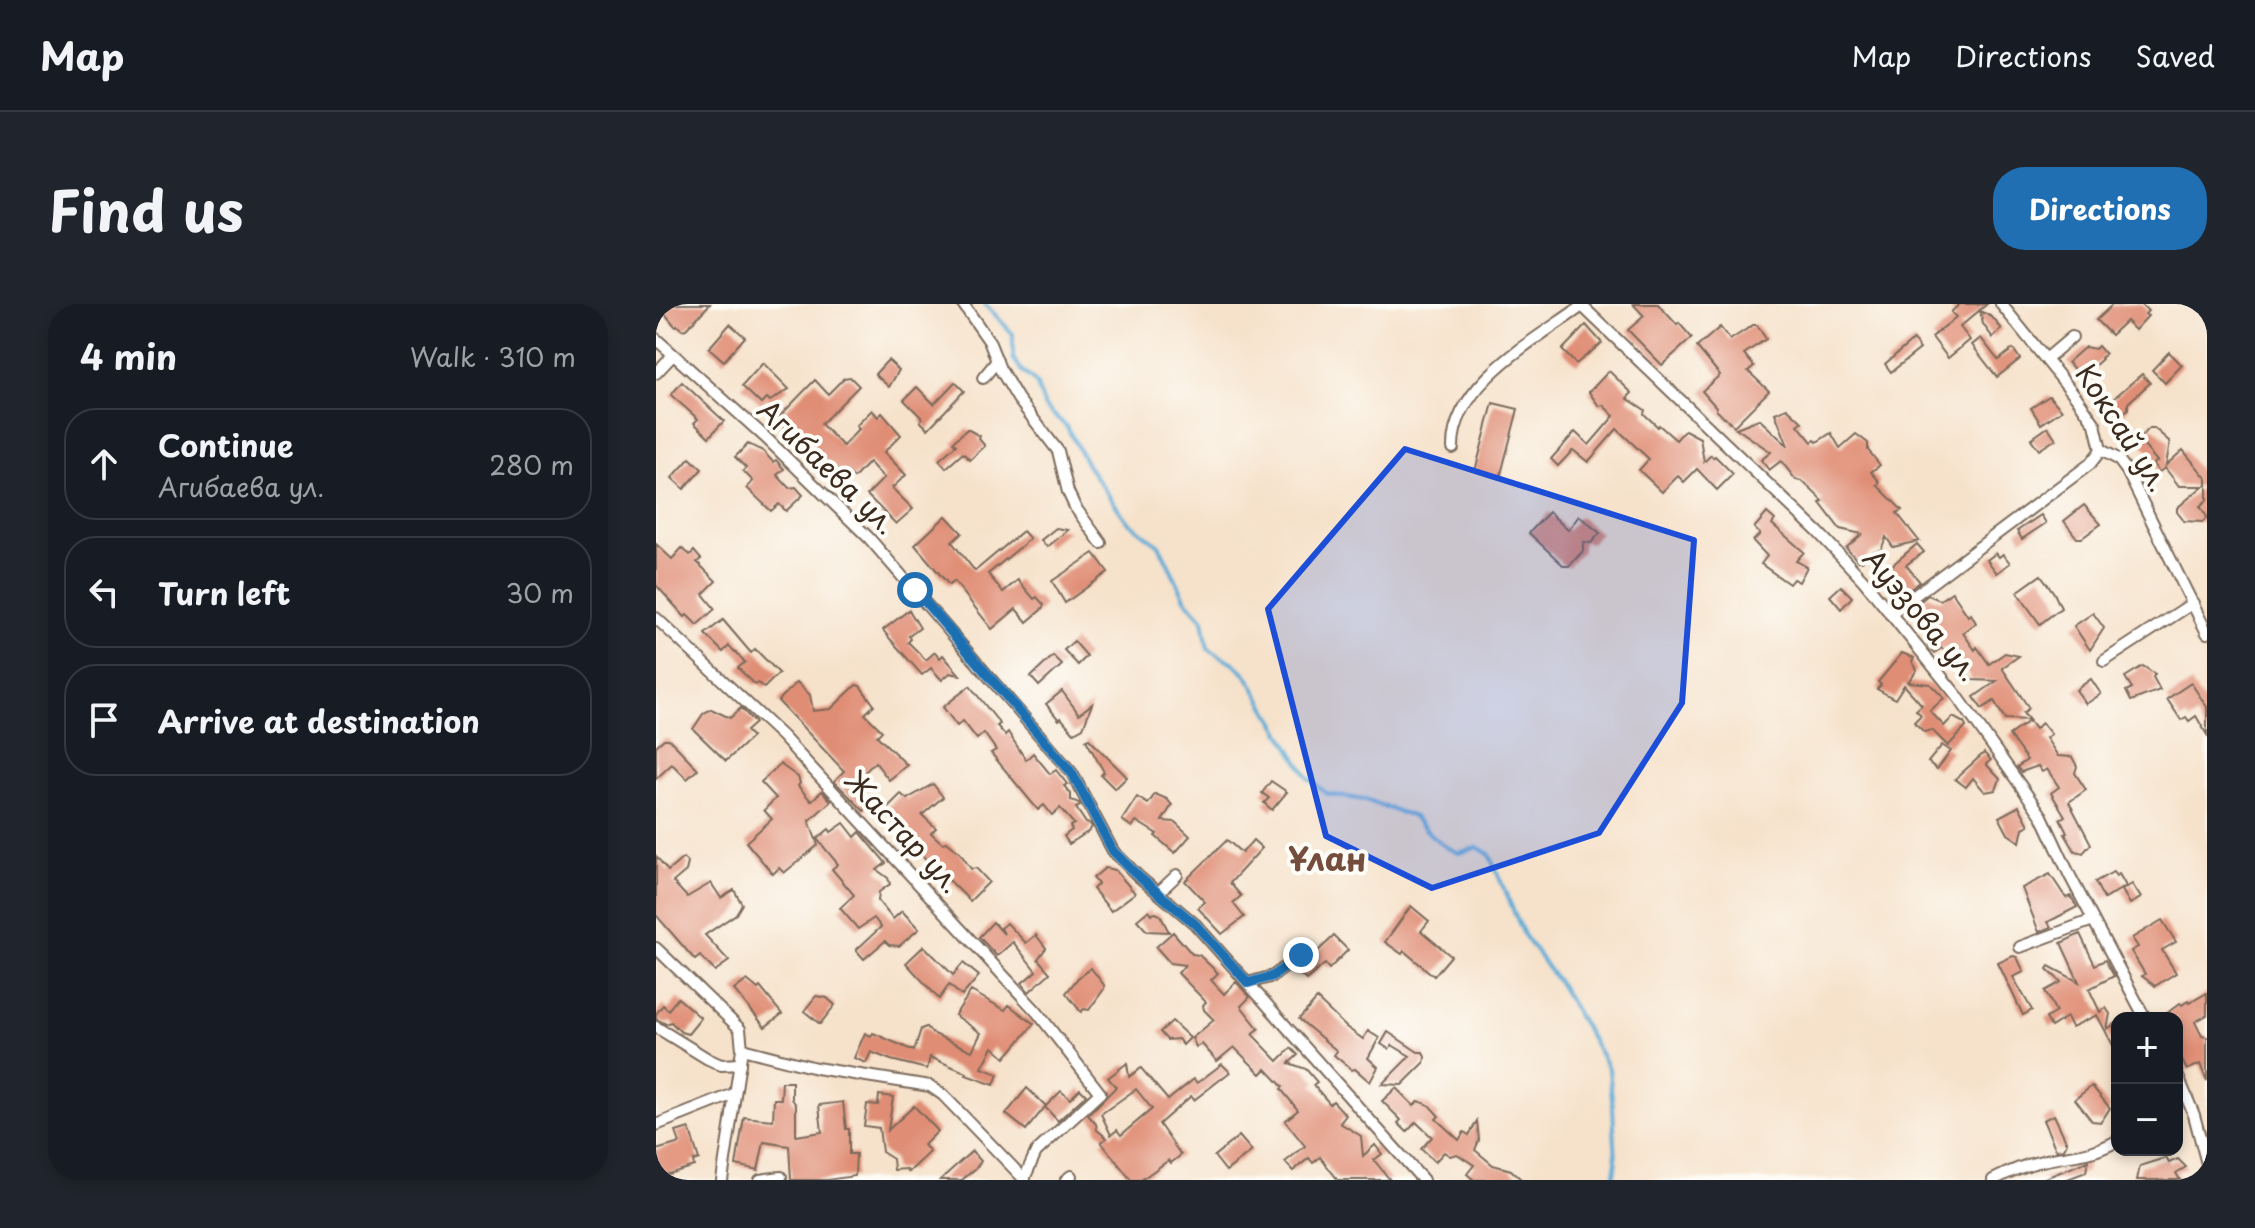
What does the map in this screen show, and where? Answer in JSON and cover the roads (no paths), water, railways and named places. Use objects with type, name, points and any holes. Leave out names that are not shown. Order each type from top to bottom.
[{"type":"street","points":[[963,304],[985,333],[1018,399],[1058,451],[1075,507],[1101,543]]},
{"type":"street","name":"Коксай ул.","points":[[2001,304],[2095,424],[2101,450],[2118,459],[2127,471],[2207,633]]},
{"type":"street","points":[[1453,448],[1456,424],[1483,380],[1581,305]]},
{"type":"street","name":"Ауэзова ул.","points":[[1581,305],[1818,532],[1958,697],[2042,816],[2142,1012]]},
{"type":"street","points":[[2046,359],[2072,337]]},
{"type":"street","name":"Агибаева ул.","points":[[656,339],[765,437],[869,538],[1072,773],[1113,851],[1195,924],[1423,1180]]},
{"type":"street","points":[[656,373],[672,356]]},
{"type":"street","points":[[983,378],[997,361]]},
{"type":"street","points":[[1008,410],[1018,399]]},
{"type":"street","points":[[1890,614],[2072,478],[2090,464],[2101,450]]},
{"type":"street","points":[[2104,661],[2193,603]]},
{"type":"street","name":"Жастар ул.","points":[[656,618],[782,736],[1037,1012],[1100,1093],[1036,1152],[1025,1180]]},
{"type":"street","points":[[1159,892],[1177,875]]},
{"type":"street","points":[[2020,947],[2093,920]]},
{"type":"street","points":[[656,948],[740,1029],[742,1049],[722,1180]]},
{"type":"street","points":[[1248,983],[1273,976],[1301,955]]},
{"type":"street","points":[[656,1027],[721,1065],[740,1064]]},
{"type":"street","points":[[742,1049],[816,1068],[930,1086],[943,1095],[1025,1180]]},
{"type":"street","points":[[2181,1084],[2207,1164]]},
{"type":"street","points":[[656,1125],[734,1094]]},
{"type":"street","points":[[2183,1107],[2190,1104]]},
{"type":"street","points":[[1993,1180],[2007,1172],[2043,1161],[2077,1157],[2111,1145]]},
{"type":"street","points":[[760,1180],[781,1177]]},
{"type":"waterway","points":[[985,304],[1013,334],[1013,358],[1036,383],[1045,407],[1067,427],[1087,465],[1127,521],[1159,545],[1186,600],[1203,619],[1208,649],[1234,663],[1246,674],[1308,778],[1327,794],[1365,800],[1414,817],[1432,836],[1459,853],[1477,847],[1489,854],[1524,935],[1560,985],[1609,1069],[1616,1162],[1613,1180]]},
{"type":"district","name":"Ұлан","points":[[1327,860]]}]
